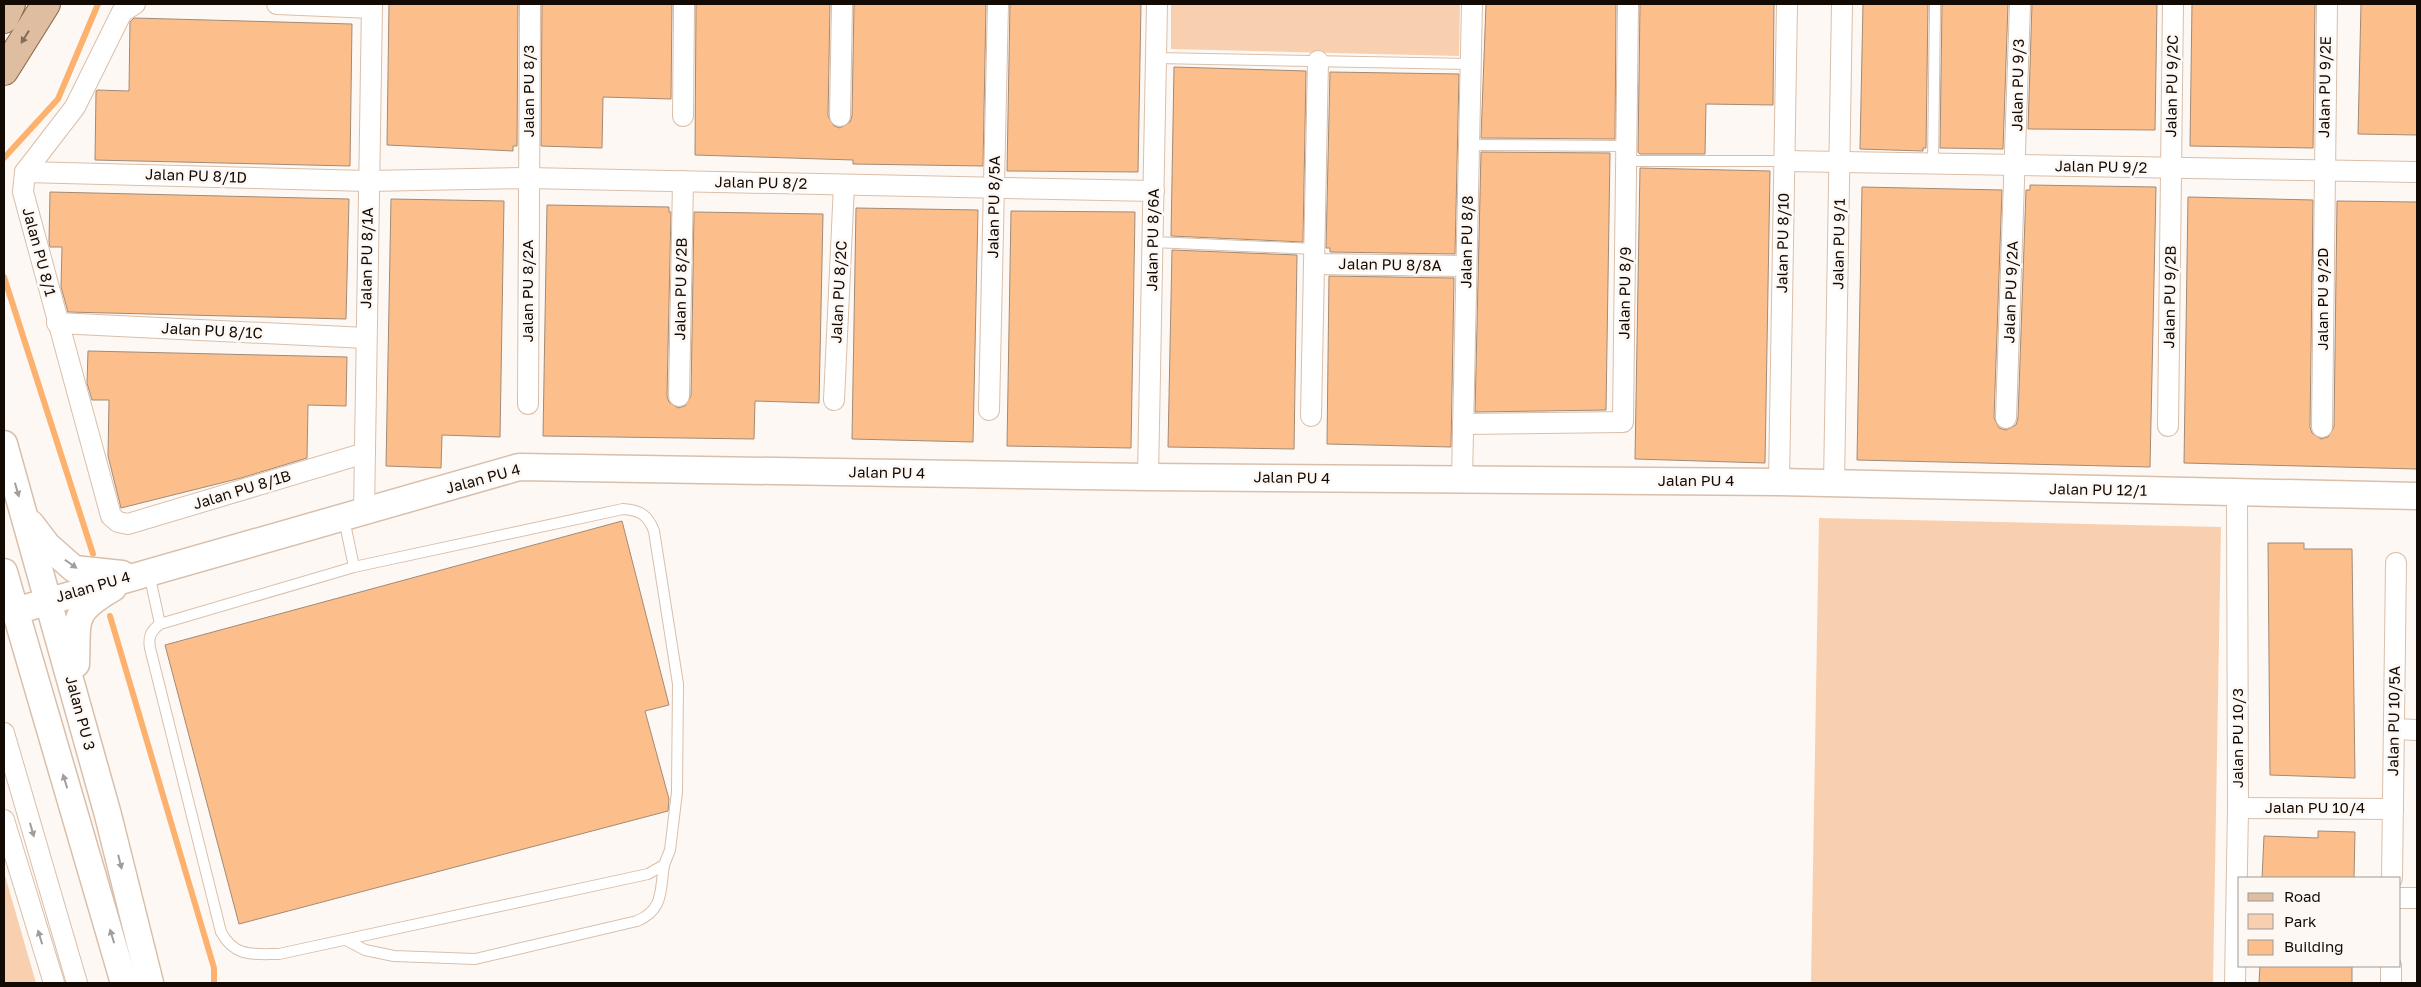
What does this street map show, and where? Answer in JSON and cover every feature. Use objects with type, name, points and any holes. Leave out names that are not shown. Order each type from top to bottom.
[{"type":"main road","points":[[4,19],[11,4]]},
{"type":"main road","points":[[4,71],[46,4]]},
{"type":"street","points":[[25,172],[75,107],[122,12],[134,4]]},
{"type":"street","points":[[277,4],[372,6]]},
{"type":"street","name":"Jalan PU 8/3","points":[[528,178],[530,4]]},
{"type":"street","points":[[683,116],[684,4]]},
{"type":"street","points":[[840,116],[842,4]]},
{"type":"street","name":"Jalan PU 8/5A","points":[[989,410],[998,4]]},
{"type":"street","name":"Jalan PU 8/6A","points":[[1148,476],[1157,4]]},
{"type":"street","name":"Jalan PU 8/8","points":[[1462,480],[1472,4]]},
{"type":"street","name":"Jalan PU 8/9","points":[[1463,424],[1624,422],[1628,4]]},
{"type":"street","name":"Jalan PU 8/10","points":[[1778,482],[1787,4]]},
{"type":"street","name":"Jalan PU 9/1","points":[[1834,484],[1842,4]]},
{"type":"street","name":"Jalan PU 9/3","points":[[2016,166],[2020,4]]},
{"type":"street","name":"Jalan PU 9/2C","points":[[2171,168],[2174,4]]},
{"type":"street","name":"Jalan PU 9/2E","points":[[2324,170],[2327,4]]},
{"type":"street","name":"Jalan PU 8/1A","points":[[354,516],[365,454],[372,6]]},
{"type":"street","points":[[1311,416],[1318,61]]},
{"type":"street","name":"Jalan PU 9/2","points":[[1784,162],[2417,172]]},
{"type":"street","name":"Jalan PU 9/2A","points":[[2006,418],[2016,166]]},
{"type":"street","name":"Jalan PU 9/2B","points":[[2168,426],[2171,168]]},
{"type":"street","name":"Jalan PU 9/2D","points":[[2322,427],[2324,170]]},
{"type":"street","name":"Jalan PU 8/1D","points":[[25,172],[368,181]]},
{"type":"street","name":"Jalan PU 8/1","points":[[25,172],[23,192],[57,322],[111,516],[118,522]]},
{"type":"street","name":"Jalan PU 8/2","points":[[368,181],[528,178],[1154,191]]},
{"type":"street","name":"Jalan PU 8/2A","points":[[528,178],[528,404]]},
{"type":"street","name":"Jalan PU 8/2B","points":[[679,396],[683,182]]},
{"type":"street","name":"Jalan PU 8/2C","points":[[834,400],[844,185]]},
{"type":"street","name":"Jalan PU 8/8A","points":[[1315,256],[1466,266]]},
{"type":"street","name":"Jalan PU 8/1C","points":[[57,322],[366,338]]},
{"type":"street","name":"Jalan PU 3","points":[[4,444],[74,689],[150,983]]},
{"type":"street","name":"Jalan PU 8/1B","points":[[118,522],[128,524],[365,454]]},
{"type":"street","name":"Jalan PU 4","points":[[9,614],[49,600],[142,573],[354,516],[519,467],[1462,480],[1778,482]]},
{"type":"street","name":"Jalan PU 12/1","points":[[1778,482],[2417,496]]},
{"type":"street","name":"Jalan PU 10/3","points":[[2235,983],[2238,808],[2237,493]]},
{"type":"street","points":[[25,517],[47,545],[74,569],[142,573]]},
{"type":"street","name":"Jalan PU 10/5A","points":[[2392,877],[2396,563]]},
{"type":"street","points":[[4,572],[9,614],[124,983]]},
{"type":"street","points":[[74,689],[75,634],[80,614],[91,601],[142,573]]},
{"type":"street","points":[[2394,729],[2417,730]]},
{"type":"street","points":[[4,732],[77,983]]},
{"type":"street","name":"Jalan PU 10/4","points":[[2238,808],[2393,809]]},
{"type":"street","points":[[4,820],[54,983]]},
{"type":"street","points":[[2401,898],[2417,898]]},
{"type":"street","points":[[2391,967],[2391,983]]},
{"type":"lane","points":[[1933,164],[1935,4]]},
{"type":"lane","points":[[1156,58],[1470,64]]},
{"type":"lane","points":[[1469,145],[1784,162]]},
{"type":"lane","points":[[1153,242],[1315,256]]},
{"type":"lane","points":[[346,940],[365,950],[394,956],[475,959],[637,921],[654,913],[658,904],[664,865],[670,850],[677,792],[678,684],[651,521],[643,513],[623,509],[354,566],[160,624],[152,630],[149,639],[150,648],[221,932],[226,942],[235,950],[251,954],[279,954],[648,874],[664,865]]},
{"type":"lane","points":[[354,516],[354,566]]},
{"type":"lane","points":[[142,573],[160,624]]},
{"type":"green space","points":[[1171,4],[1460,4],[1459,56],[1171,49]]},
{"type":"green space","points":[[1819,518],[2221,527],[2213,983],[1811,983]]},
{"type":"green space","points":[[4,872],[36,983],[4,983]]},
{"type":"building","points":[[389,4],[518,4],[517,146],[513,146],[513,151],[387,145]]},
{"type":"building","points":[[542,4],[672,4],[671,99],[603,97],[602,148],[541,146]]},
{"type":"building","points":[[696,4],[830,4],[828,116],[834,126],[840,128],[850,122],[852,116],[854,4],[986,4],[983,166],[853,164],[853,160],[695,155]]},
{"type":"building","points":[[1010,4],[1141,4],[1138,172],[1007,171]]},
{"type":"building","points":[[1486,4],[1616,4],[1615,139],[1481,138]]},
{"type":"building","points":[[1640,4],[1774,4],[1773,105],[1706,104],[1705,154],[1640,154],[1638,152]]},
{"type":"building","points":[[1863,4],[1928,4],[1926,148],[1923,148],[1923,151],[1860,149]]},
{"type":"building","points":[[1942,4],[2008,4],[2003,149],[1940,148]]},
{"type":"building","points":[[2032,4],[2157,4],[2155,130],[2028,129]]},
{"type":"building","points":[[2192,4],[2315,4],[2313,148],[2190,146]]},
{"type":"building","points":[[2361,4],[2417,4],[2417,135],[2358,134]]},
{"type":"building","points":[[134,18],[352,24],[350,166],[95,160],[96,92],[97,90],[129,91],[130,22]]},
{"type":"building","points":[[1174,67],[1306,71],[1303,242],[1171,236]]},
{"type":"building","points":[[1330,72],[1459,74],[1455,254],[1330,252],[1330,248],[1326,248]]},
{"type":"building","points":[[1481,152],[1610,153],[1606,410],[1475,412]]},
{"type":"building","points":[[1640,168],[1770,171],[1765,463],[1635,459]]},
{"type":"building","points":[[2030,185],[2156,187],[2150,467],[1857,460],[1862,187],[2002,190],[1994,418],[1999,428],[2006,430],[2016,425],[2018,418],[2026,190],[2030,190]]},
{"type":"building","points":[[50,192],[349,199],[346,319],[68,312],[61,287],[62,247],[50,247],[49,242]]},
{"type":"building","points":[[2188,197],[2313,200],[2310,427],[2312,433],[2321,439],[2328,437],[2334,427],[2337,201],[2417,202],[2417,469],[2184,463]]},
{"type":"building","points":[[391,199],[504,201],[500,437],[442,435],[441,468],[386,466]]},
{"type":"building","points":[[547,205],[669,207],[669,212],[671,212],[667,396],[669,402],[678,408],[685,406],[691,396],[694,212],[823,214],[819,403],[755,401],[754,439],[543,436]]},
{"type":"building","points":[[856,208],[978,210],[973,442],[852,439]]},
{"type":"building","points":[[1011,211],[1135,212],[1131,448],[1007,446]]},
{"type":"building","points":[[1172,250],[1297,255],[1294,449],[1168,447]]},
{"type":"building","points":[[1329,276],[1454,278],[1451,447],[1327,444]]},
{"type":"building","points":[[88,351],[347,357],[346,406],[308,405],[307,458],[241,478],[121,508],[108,456],[109,400],[92,400],[87,383]]},
{"type":"building","points":[[622,521],[669,705],[645,711],[669,799],[668,811],[239,924],[165,645]]},
{"type":"building","points":[[2268,543],[2304,543],[2304,549],[2352,549],[2355,778],[2270,775]]},
{"type":"building","points":[[2318,831],[2355,832],[2354,877],[2262,877],[2264,836],[2318,838]]},
{"type":"building","points":[[2260,967],[2352,967],[2352,983],[2259,983]]},
{"type":"waterway","points":[[4,158],[58,99],[98,4]]},
{"type":"waterway","points":[[4,277],[93,554]]},
{"type":"waterway","points":[[110,616],[214,968],[214,983]]}]
